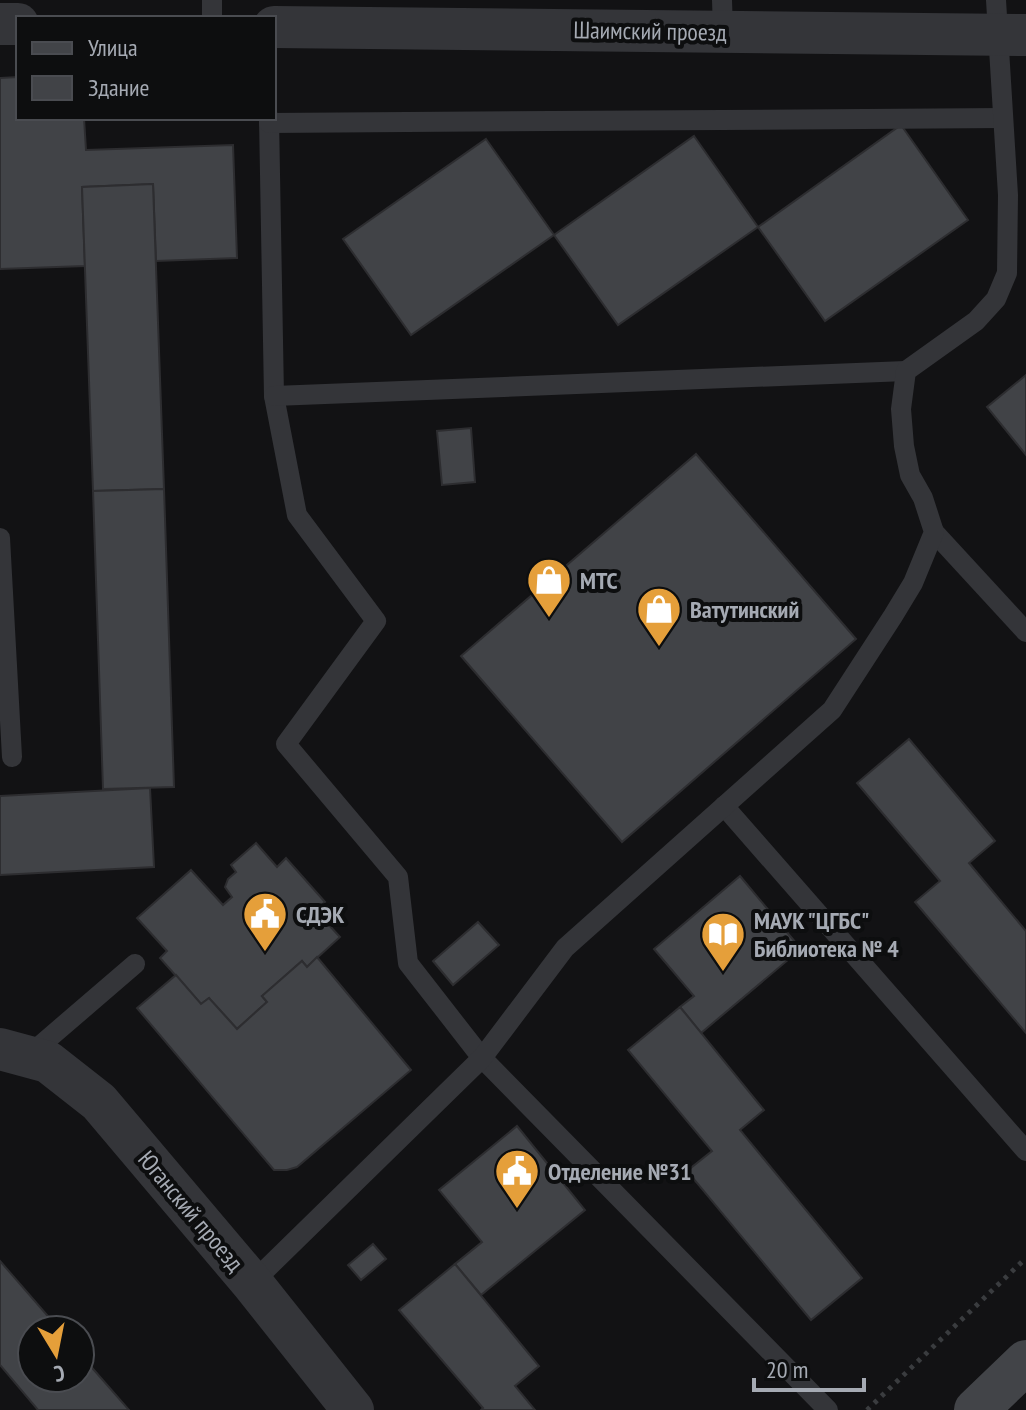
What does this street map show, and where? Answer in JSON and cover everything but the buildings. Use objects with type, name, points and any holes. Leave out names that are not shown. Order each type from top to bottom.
[{"type":"main road","points":[[976,1410],[1026,1362]]},
{"type":"street","name":"Шаимский проезд","points":[[276,27],[722,16],[1007,23]]},
{"type":"street","name":"Юганский проезд","points":[[14,1052],[48,1062],[99,1102],[252,1283],[353,1410]]},
{"type":"lane","points":[[274,396],[906,371],[976,321],[996,299],[1007,273],[1008,195],[1003,118],[1007,23]]},
{"type":"lane","points":[[276,120],[1003,118]]},
{"type":"lane","points":[[269,120],[274,396],[297,515],[376,621],[286,744],[398,877],[408,963],[482,1058],[828,1410]]},
{"type":"lane","points":[[1008,195],[1026,216]]},
{"type":"lane","points":[[906,371],[901,409],[904,446],[910,475],[923,498],[934,532],[1026,632]]},
{"type":"lane","points":[[252,1283],[482,1058],[565,948],[832,710],[913,583],[934,532]]},
{"type":"lane","points":[[0,538],[12,757]]},
{"type":"lane","points":[[724,806],[1026,1151]]},
{"type":"lane","points":[[14,1052],[135,964]]},
{"type":"path","points":[[867,1410],[1026,1258]]},
{"type":"place","name":"МТС","points":[[549,619]]},
{"type":"place","name":"Ватутинский","points":[[659,648]]},
{"type":"place","name":"СДЭК","points":[[265,953]]},
{"type":"place","name":"МАУК \"ЦГБС\" Библиотека № 4","points":[[723,973]]},
{"type":"place","name":"Отделение №31","points":[[517,1210]]}]
